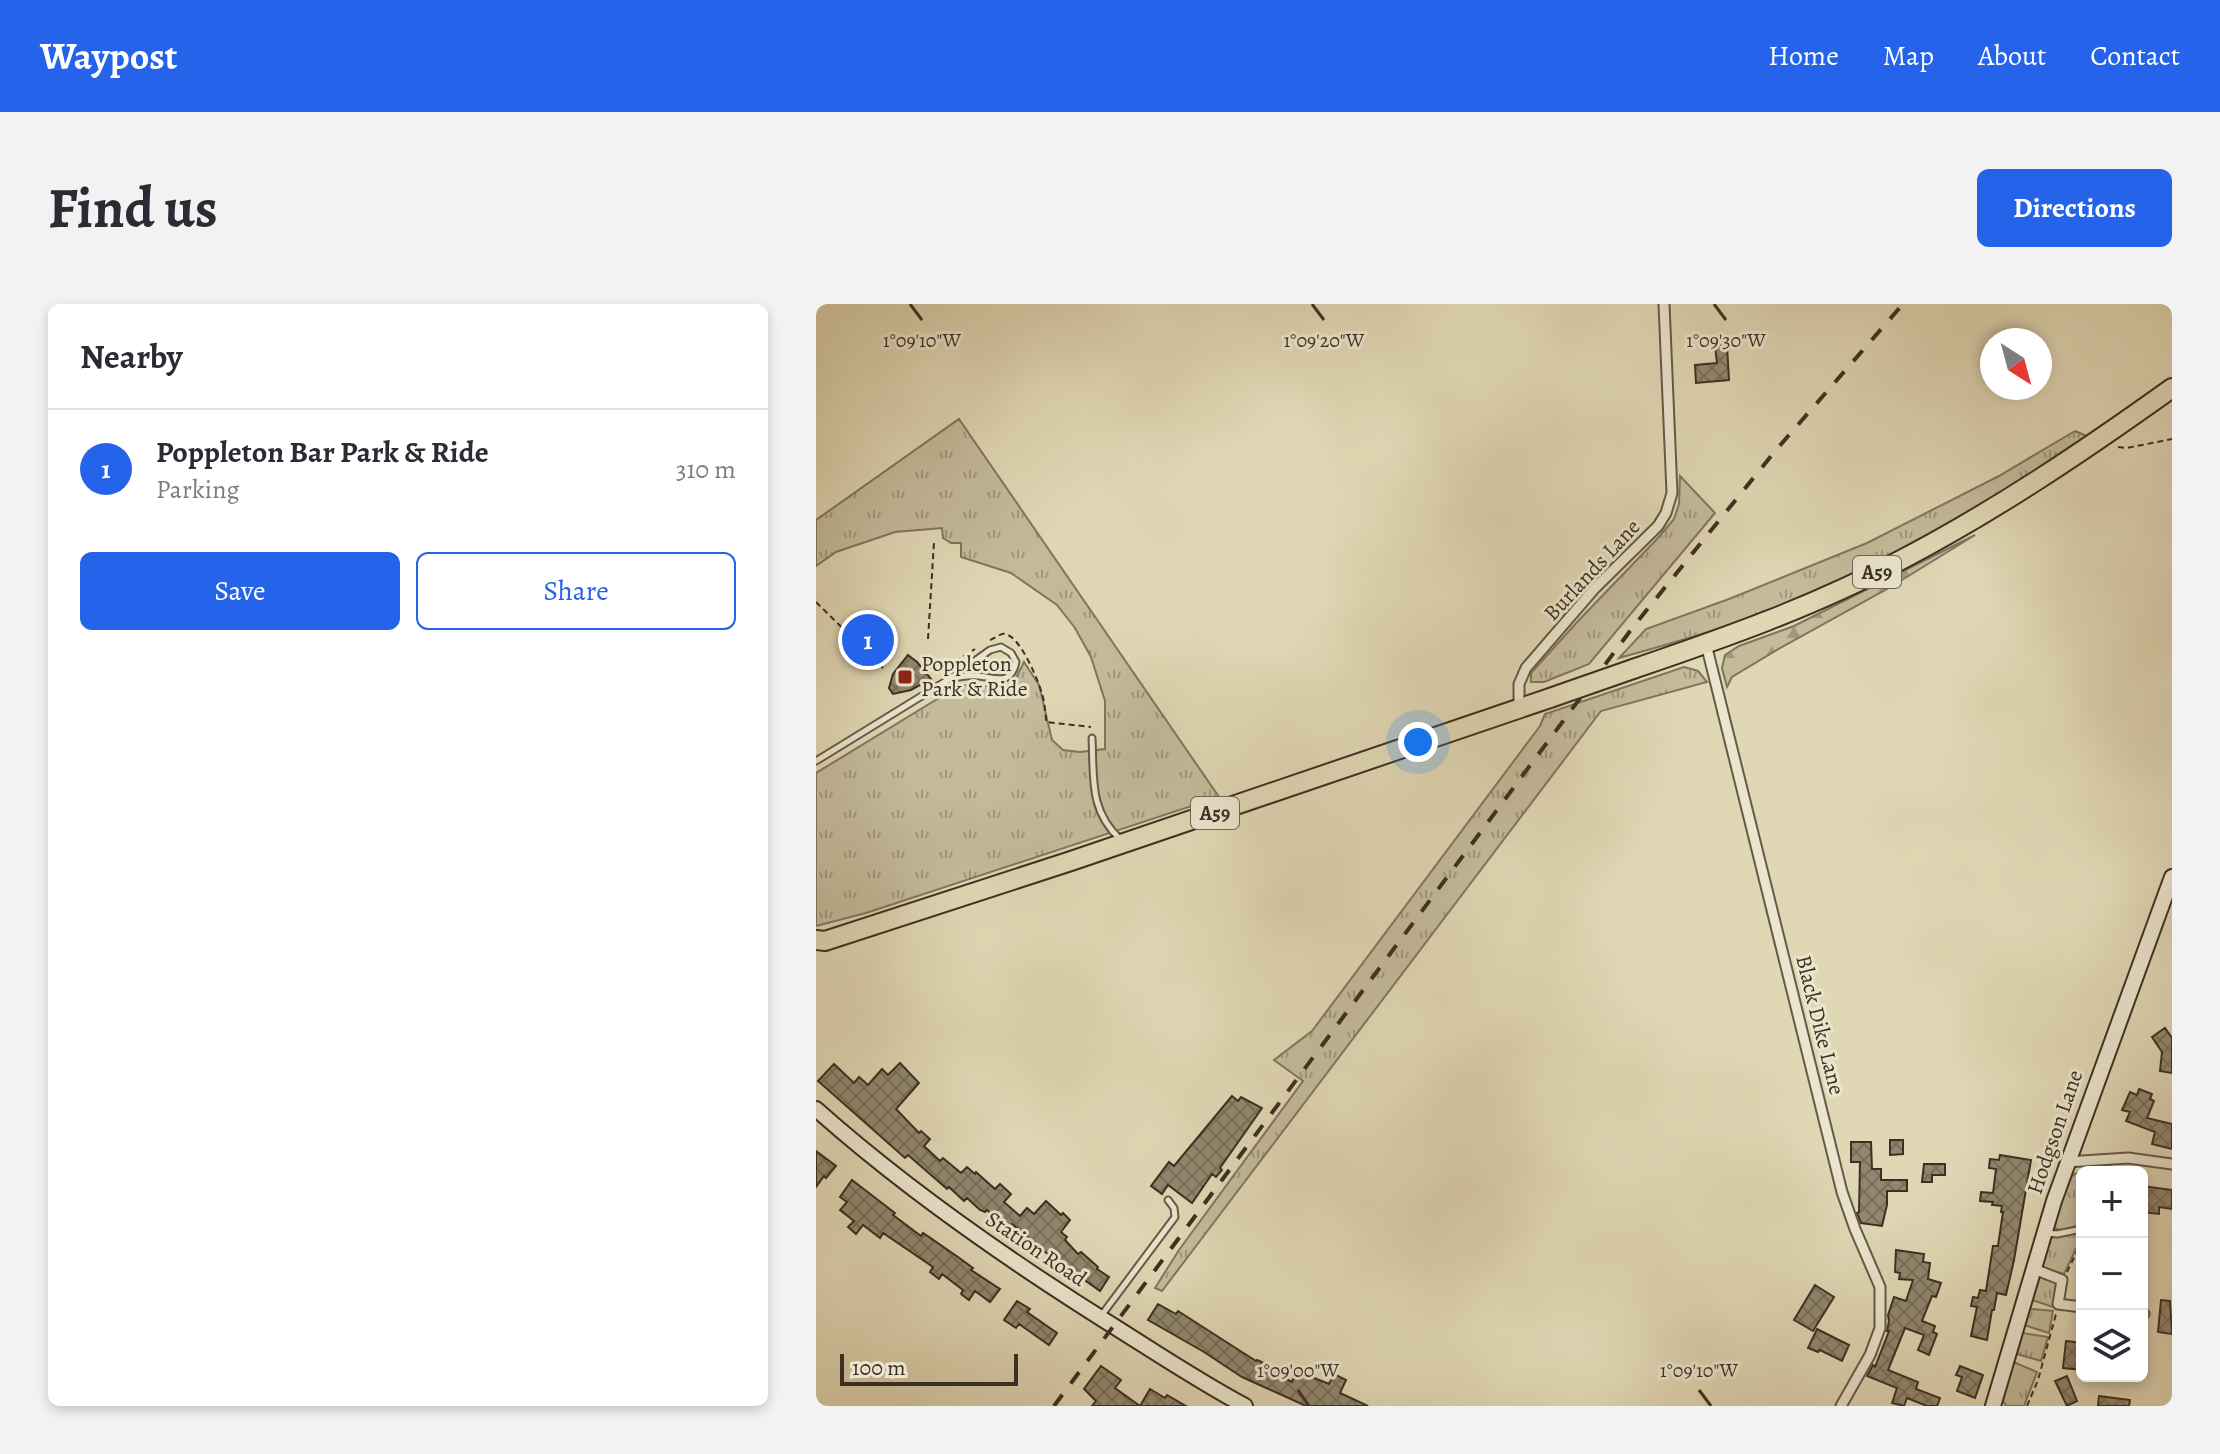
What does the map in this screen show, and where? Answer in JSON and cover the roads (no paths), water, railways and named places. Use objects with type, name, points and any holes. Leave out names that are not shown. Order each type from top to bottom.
[{"type":"highway","name":"A59","points":[[818,942],[1124,843],[1706,644],[1791,612],[1897,563],[1993,509],[2103,438],[2172,388]]},
{"type":"street","name":"Burlands Lane","points":[[1519,708],[1519,684],[1526,668],[1595,588],[1658,526],[1666,513],[1672,493],[1664,304]]},
{"type":"street","name":"Black Dike Lane","points":[[1706,644],[1842,1192],[1880,1287],[1880,1328],[1870,1355],[1841,1406]]},
{"type":"street","name":"Hodgson Lane","points":[[1993,1406],[2067,1162],[2172,877]]},
{"type":"street","name":"Station Road","points":[[816,1109],[854,1142],[982,1239],[1100,1318],[1245,1406]]},
{"type":"street","points":[[2067,1162],[2128,1158],[2172,1164]]},
{"type":"street","points":[[2034,1269],[2062,1280],[2058,1304],[2076,1306]]},
{"type":"lane","points":[[816,761],[951,678],[990,650],[1001,647],[1011,653],[1016,662],[1007,678],[951,678]]},
{"type":"lane","points":[[1092,738],[1096,806],[1109,829],[1124,843]]},
{"type":"lane","points":[[1100,1318],[1175,1217],[1174,1208],[1168,1200]]},
{"type":"lane","points":[[2045,1232],[2057,1234],[2076,1230]]},
{"type":"railway","points":[[1054,1406],[1633,627],[1776,450],[1903,304]]},
{"type":"place","name":"Poppleton Bar Park & Ride","points":[[868,640]]},
{"type":"place","name":"Poppleton Park & Ride","points":[[905,677]]}]
